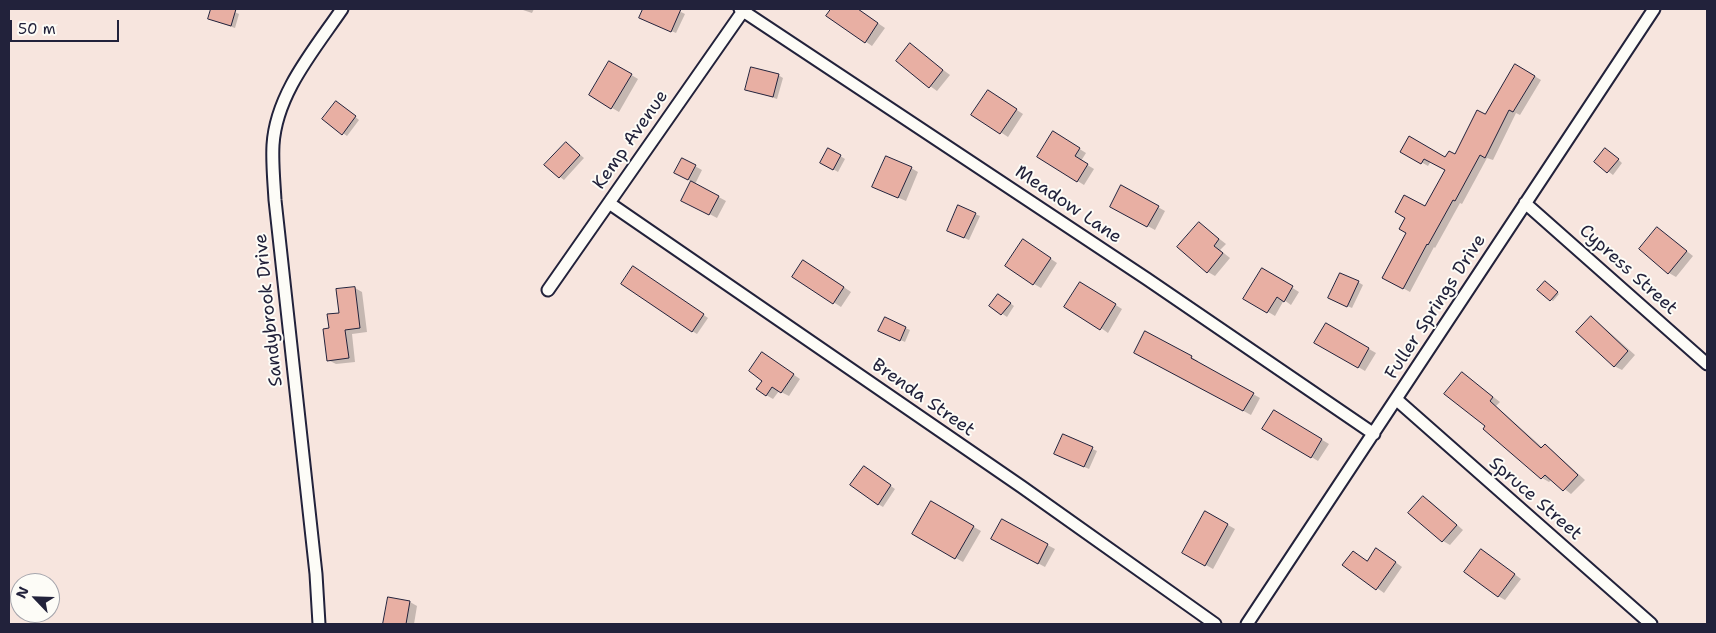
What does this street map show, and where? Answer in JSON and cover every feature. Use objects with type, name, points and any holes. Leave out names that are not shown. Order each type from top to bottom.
[{"type":"street","name":"Sandybrook Drive","points":[[319,624],[316,574],[275,200],[273,146],[277,120],[285,98],[342,9]]},
{"type":"street","name":"Fuller Springs Drive","points":[[1247,624],[1654,9]]},
{"type":"street","name":"Kemp Avenue","points":[[548,290],[742,10]]},
{"type":"street","name":"Meadow Lane","points":[[742,10],[1139,274],[1374,434]]},
{"type":"street","name":"Brenda Street","points":[[609,203],[1006,476],[1215,624]]},
{"type":"street","name":"Cypress Street","points":[[1526,203],[1707,364]]},
{"type":"street","name":"Spruce Street","points":[[1397,400],[1651,624]]},
{"type":"building","points":[[211,9],[236,9],[231,26],[208,19]]},
{"type":"building","points":[[643,9],[681,9],[671,32],[639,18]]},
{"type":"building","points":[[831,9],[858,9],[878,23],[865,43],[826,16]]},
{"type":"building","points":[[910,43],[943,70],[929,88],[896,61]]},
{"type":"building","points":[[609,61],[632,74],[611,109],[589,95]]},
{"type":"building","points":[[1515,64],[1535,76],[1513,112],[1509,110],[1485,158],[1480,155],[1455,201],[1453,200],[1427,244],[1403,289],[1382,278],[1406,233],[1399,229],[1405,218],[1395,212],[1404,195],[1425,206],[1445,170],[1424,159],[1421,164],[1400,152],[1409,136],[1445,157],[1449,151],[1455,154],[1477,110],[1485,114]]},
{"type":"building","points":[[751,67],[779,74],[773,97],[745,90]]},
{"type":"building","points":[[988,90],[1017,109],[1000,134],[971,115]]},
{"type":"building","points":[[336,101],[356,116],[342,135],[322,119]]},
{"type":"building","points":[[1053,131],[1080,148],[1075,156],[1088,164],[1077,182],[1037,157]]},
{"type":"building","points":[[566,142],[580,155],[559,178],[544,165]]},
{"type":"building","points":[[828,148],[841,155],[833,170],[820,163]]},
{"type":"building","points":[[1605,148],[1619,159],[1607,173],[1594,162]]},
{"type":"building","points":[[886,156],[912,167],[898,198],[872,187]]},
{"type":"building","points":[[682,158],[696,165],[688,180],[674,173]]},
{"type":"building","points":[[691,181],[719,196],[709,215],[681,201]]},
{"type":"building","points":[[1121,185],[1159,206],[1147,227],[1110,207]]},
{"type":"building","points":[[958,205],[976,213],[964,238],[947,231]]},
{"type":"building","points":[[1199,222],[1219,239],[1214,246],[1223,253],[1207,273],[1177,247]]},
{"type":"building","points":[[1657,227],[1687,251],[1668,274],[1639,249]]},
{"type":"building","points":[[1023,239],[1051,258],[1033,285],[1005,266]]},
{"type":"building","points":[[803,260],[844,287],[833,304],[792,277]]},
{"type":"building","points":[[633,266],[704,314],[692,332],[621,284]]},
{"type":"building","points":[[1262,268],[1293,286],[1284,302],[1277,297],[1267,313],[1243,299]]},
{"type":"building","points":[[1340,273],[1359,281],[1347,307],[1328,298]]},
{"type":"building","points":[[1545,281],[1558,292],[1550,301],[1537,290]]},
{"type":"building","points":[[1080,282],[1116,304],[1100,330],[1064,307]]},
{"type":"building","points":[[355,287],[360,328],[345,330],[349,358],[327,361],[323,329],[329,328],[327,314],[339,313],[336,289]]},
{"type":"building","points":[[998,294],[1011,303],[1001,315],[989,306]]},
{"type":"building","points":[[1591,316],[1628,351],[1614,367],[1576,332]]},
{"type":"building","points":[[885,317],[906,327],[900,341],[878,331]]},
{"type":"building","points":[[1326,323],[1369,348],[1358,368],[1314,343]]},
{"type":"building","points":[[1145,331],[1192,356],[1191,358],[1254,393],[1243,411],[1134,353]]},
{"type":"building","points":[[762,352],[794,374],[781,393],[772,387],[766,396],[756,389],[762,381],[749,371]]},
{"type":"building","points":[[1462,372],[1493,397],[1490,401],[1541,448],[1545,444],[1578,475],[1563,491],[1545,475],[1541,479],[1483,429],[1485,426],[1444,394]]},
{"type":"building","points":[[1274,410],[1322,439],[1311,458],[1262,429]]},
{"type":"building","points":[[1063,434],[1093,447],[1084,467],[1054,454]]},
{"type":"building","points":[[864,466],[891,485],[878,505],[850,485]]},
{"type":"building","points":[[1423,496],[1457,525],[1442,542],[1408,513]]},
{"type":"building","points":[[931,501],[974,526],[955,559],[912,534]]},
{"type":"building","points":[[1205,511],[1228,524],[1205,566],[1182,553]]},
{"type":"building","points":[[1002,519],[1048,544],[1038,564],[991,539]]},
{"type":"building","points":[[1376,548],[1396,562],[1376,590],[1342,565],[1353,551],[1367,561]]},
{"type":"building","points":[[1481,549],[1515,574],[1498,597],[1464,572]]},
{"type":"building","points":[[388,597],[410,601],[406,624],[383,624]]}]
